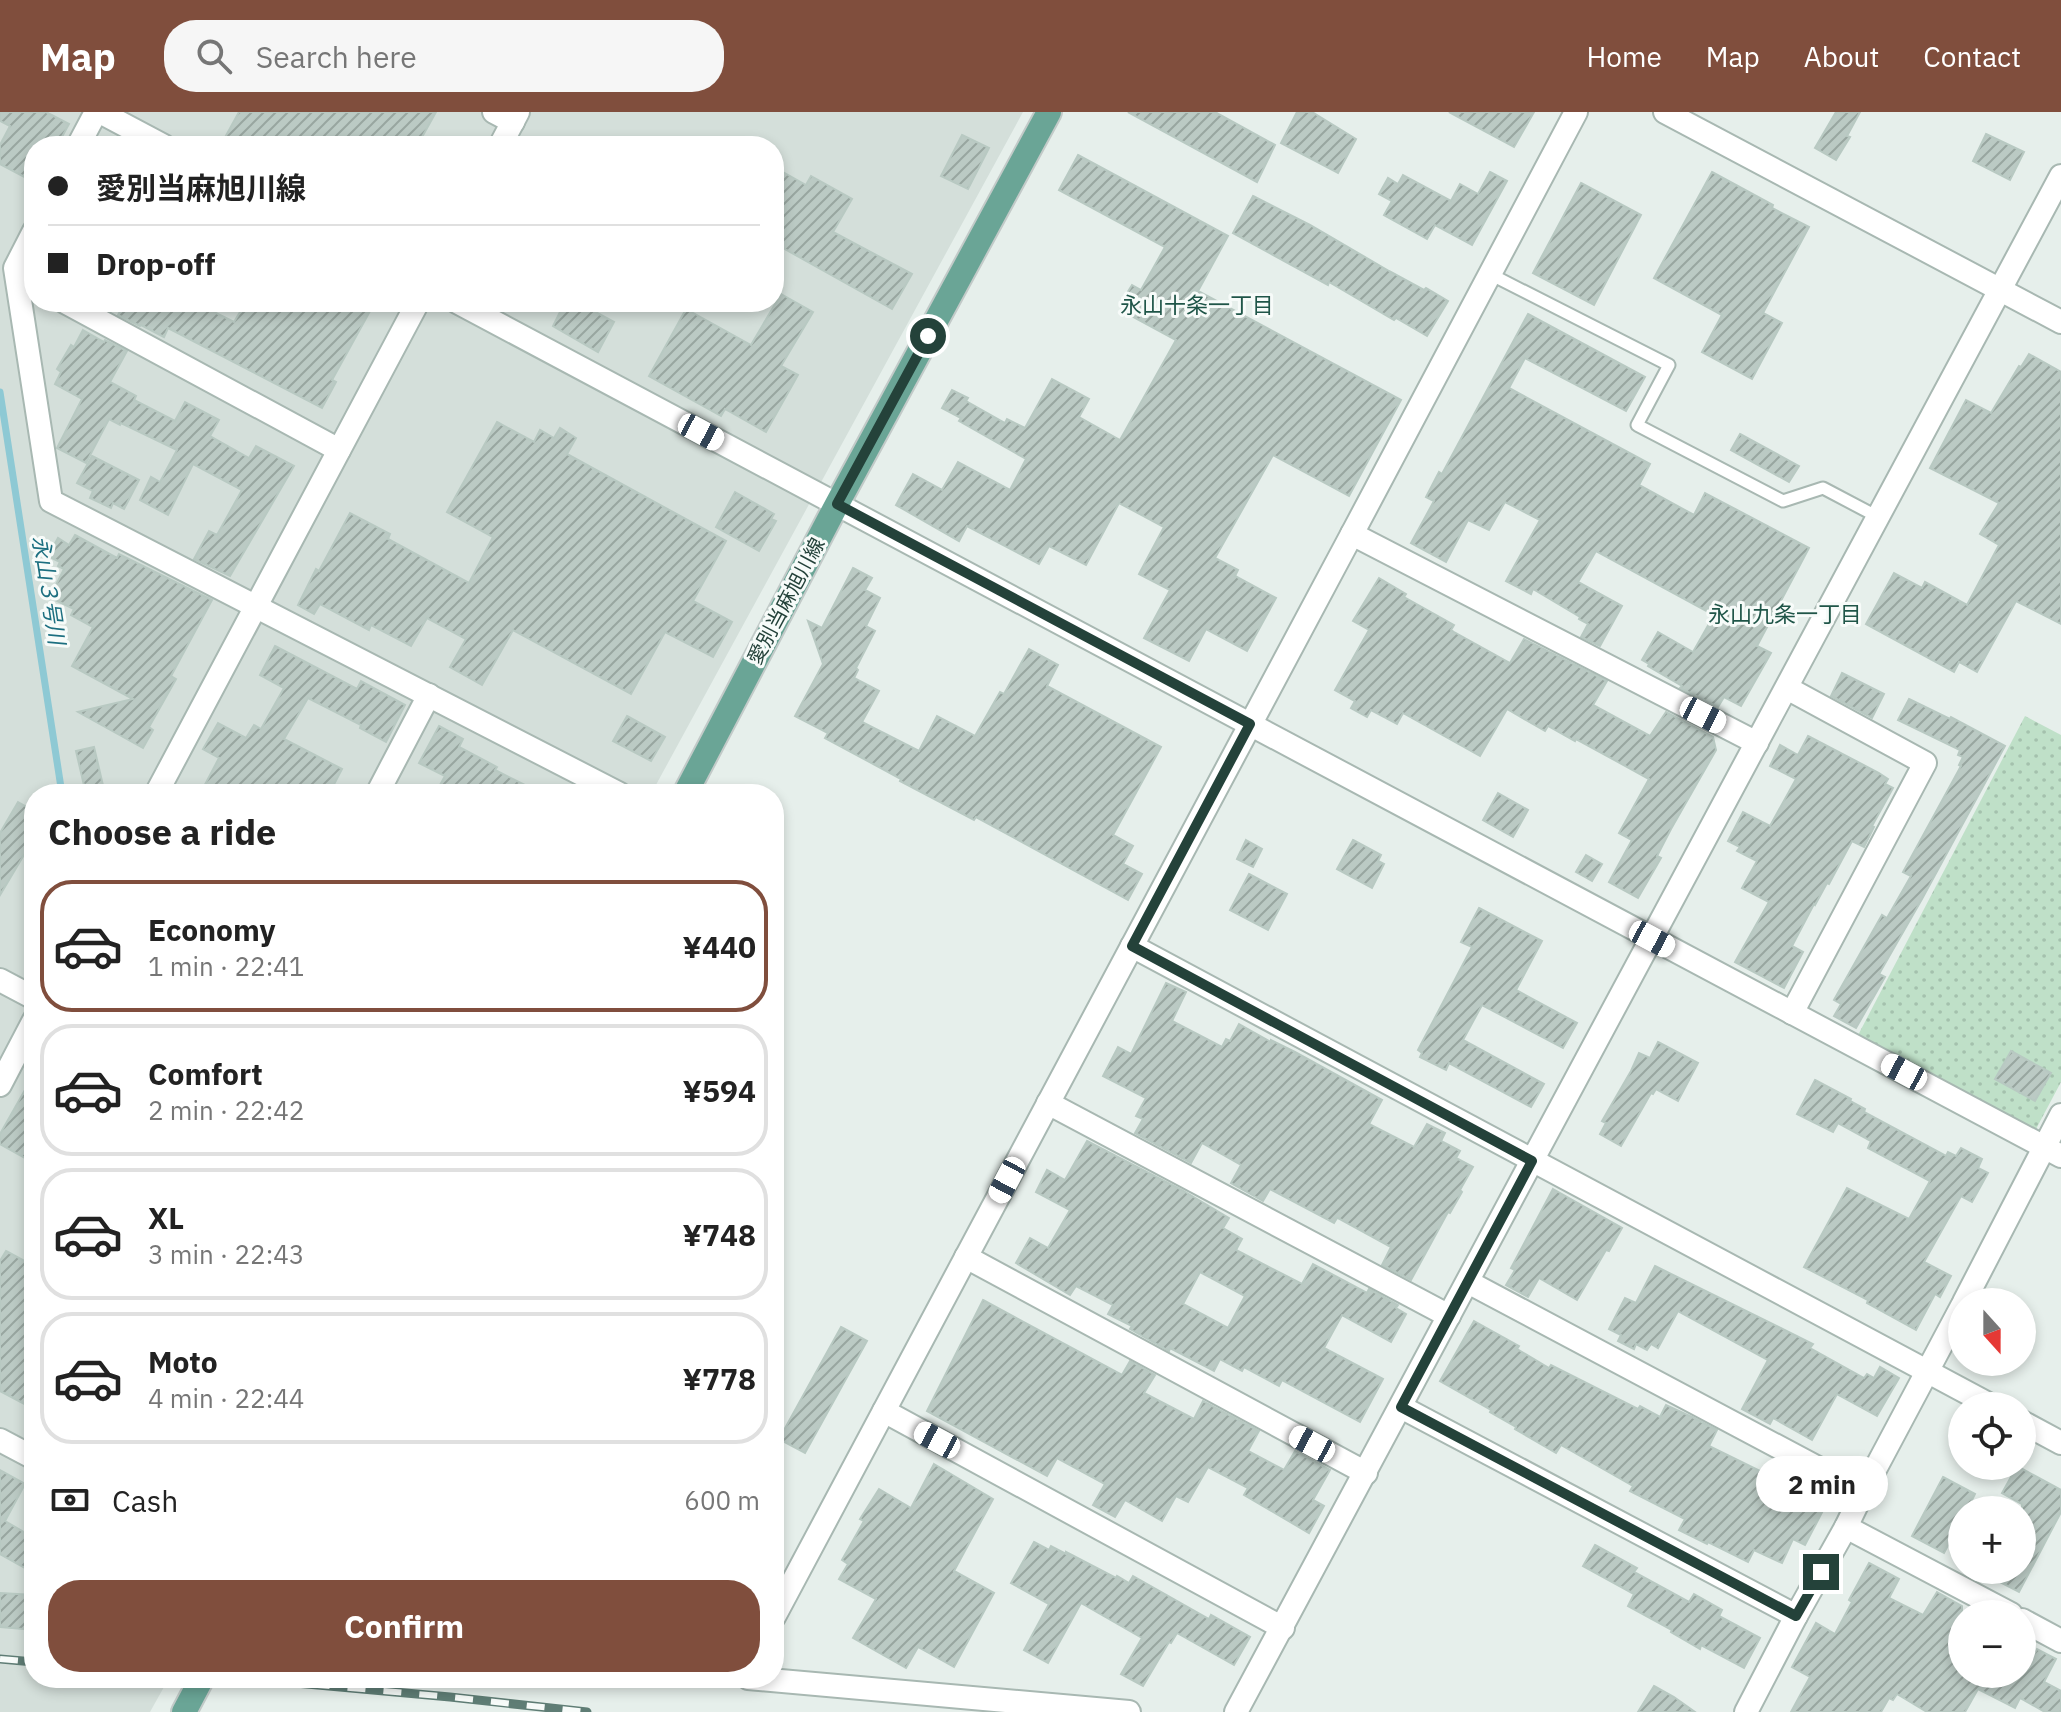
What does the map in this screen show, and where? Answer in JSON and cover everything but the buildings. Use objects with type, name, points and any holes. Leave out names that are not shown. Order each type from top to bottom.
[{"type":"main road","name":"愛別当麻旭川線","points":[[690,784],[837,504],[1049,112]]},
{"type":"main road","points":[[184,1712],[197,1688]]},
{"type":"street","points":[[84,136],[98,112],[145,136]]},
{"type":"street","points":[[784,1598],[1576,112]]},
{"type":"street","points":[[1665,112],[2061,322]]},
{"type":"street","points":[[503,136],[508,115]]},
{"type":"street","points":[[1236,1712],[2061,176]]},
{"type":"street","points":[[24,250],[15,268],[24,279]]},
{"type":"street","points":[[30,312],[51,501],[601,784]]},
{"type":"street","points":[[84,312],[339,450]]},
{"type":"street","points":[[161,784],[413,312]]},
{"type":"street","points":[[476,312],[2052,1152]]},
{"type":"street","points":[[1352,534],[1757,743]]},
{"type":"street","points":[[1787,688],[1925,763],[1792,1013]]},
{"type":"street","points":[[382,784],[429,695]]},
{"type":"street","points":[[1132,946],[1966,1392]]},
{"type":"street","points":[[0,980],[24,993]]},
{"type":"street","points":[[0,1085],[24,1039]]},
{"type":"street","points":[[1048,1103],[1449,1316]]},
{"type":"street","points":[[1972,1288],[2052,1152],[2061,1115]]},
{"type":"street","points":[[966,1257],[1366,1473]]},
{"type":"street","points":[[1468,1282],[1863,1492]]},
{"type":"street","points":[[1746,1712],[1948,1333]]},
{"type":"street","points":[[1401,1407],[1796,1616]]},
{"type":"street","points":[[884,1411],[1283,1628]]},
{"type":"street","points":[[2036,1430],[2061,1443]]},
{"type":"street","points":[[0,1440],[24,1453]]},
{"type":"street","points":[[1846,1527],[1984,1600]]},
{"type":"street","points":[[2036,1628],[2061,1641]]},
{"type":"street","points":[[784,1681],[1129,1712]]},
{"type":"lane","points":[[1490,274],[1669,365],[1637,425],[1783,501],[1823,488],[1879,518]]},
{"type":"shaded area","points":[[0,112],[1023,112],[656,784],[24,784],[24,1688],[163,1688],[150,1712],[0,1712]]},
{"type":"green space","points":[[2025,716],[2061,735],[2061,1082],[2036,1129],[1856,1039]]},
{"type":"waterway","name":"永山３号川","points":[[0,392],[60,784]]},
{"type":"railway","points":[[0,1659],[24,1661]]},
{"type":"railway","points":[[351,1688],[587,1712]]},
{"type":"district","name":"永山十条一丁目","points":[[1197,305]]},
{"type":"district","name":"永山九条一丁目","points":[[1785,614]]},
{"type":"route","points":[[928,336],[837,504],[1250,724],[1132,946],[1532,1161],[1401,1407],[1796,1616],[1821,1572]]}]
